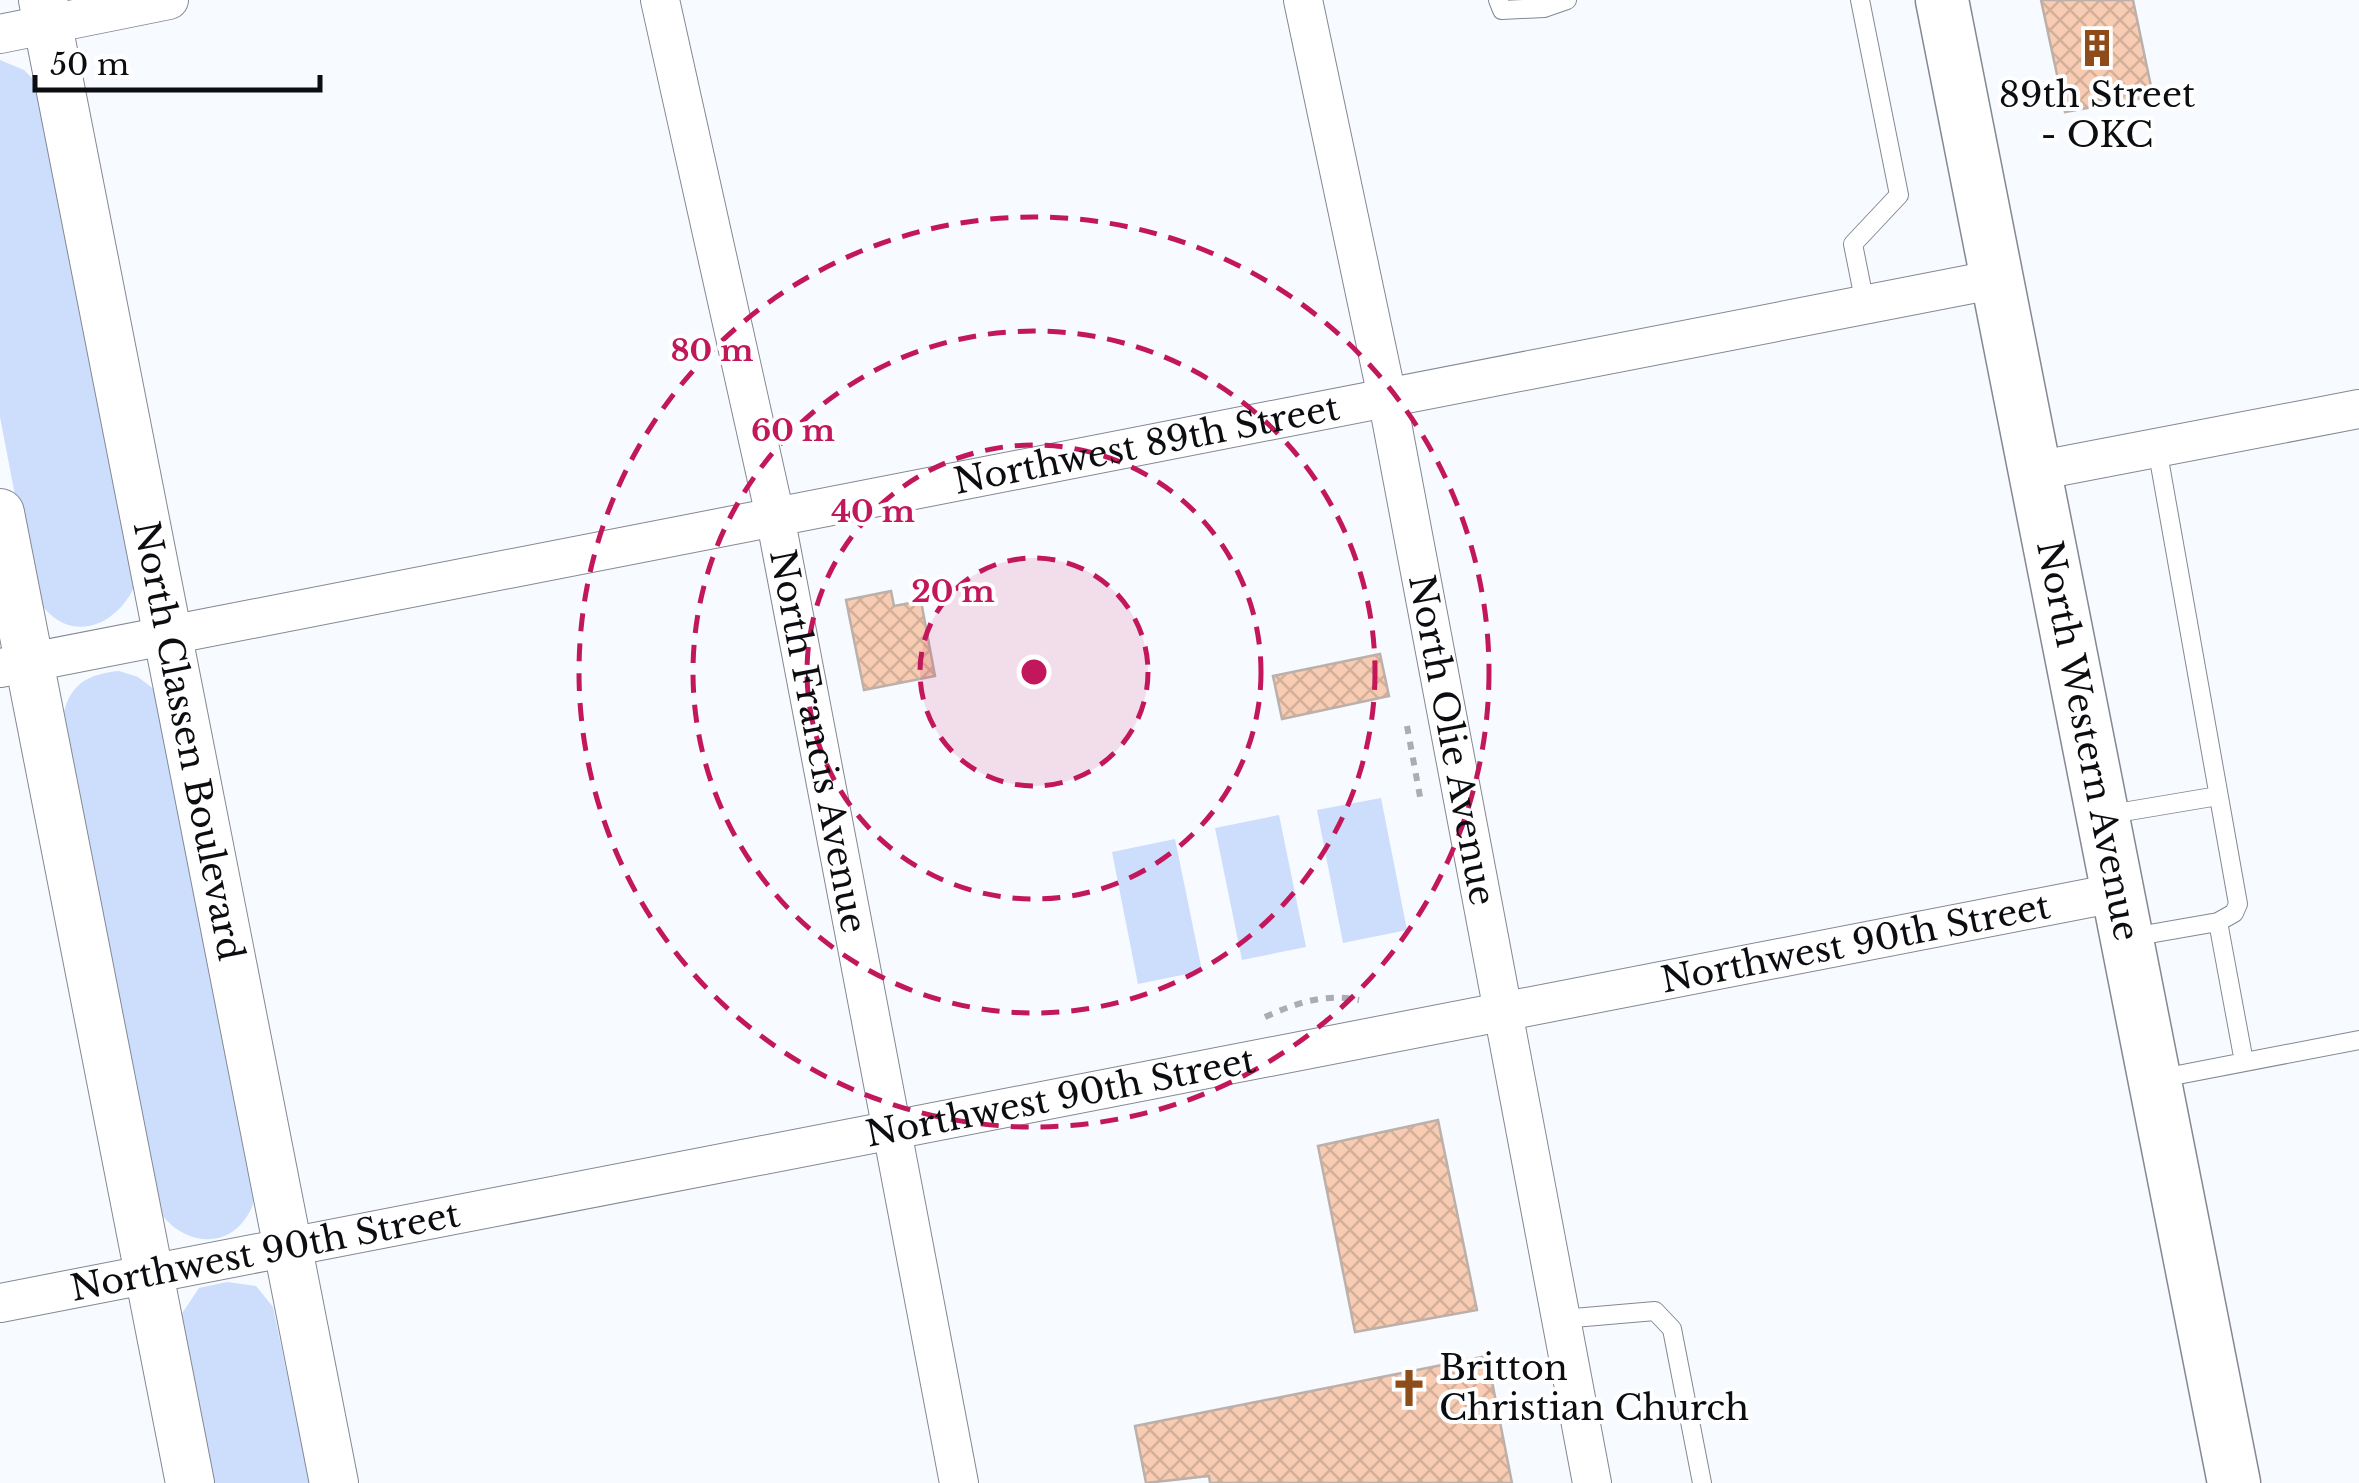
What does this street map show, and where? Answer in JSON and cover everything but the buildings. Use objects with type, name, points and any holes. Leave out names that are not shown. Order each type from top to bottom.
[{"type":"main road","name":"North Western Avenue","points":[[1942,0],[2234,1483]]},
{"type":"street","points":[[0,34],[46,12],[170,0]]},
{"type":"street","name":"North Francis Avenue","points":[[660,0],[775,516],[959,1483]]},
{"type":"street","name":"North Olie Avenue","points":[[1303,0],[1387,397],[1592,1483]]},
{"type":"street","name":"North Classen Boulevard","points":[[46,12],[334,1483]]},
{"type":"street","name":"Northwest 89th Street","points":[[15,665],[1997,280]]},
{"type":"street","points":[[2036,470],[2359,409]]},
{"type":"street","points":[[0,513],[15,665],[149,1276],[190,1483]]},
{"type":"street","name":"Northwest 90th Street","points":[[0,1302],[1505,1012],[2124,915]]},
{"type":"lane","points":[[1498,0],[1502,10],[1544,8],[1567,0]]},
{"type":"lane","points":[[1860,0],[1900,195],[1853,244],[1865,304]]},
{"type":"lane","points":[[2124,915],[2218,922],[2234,913],[2238,904],[2156,448]]},
{"type":"lane","points":[[2104,815],[2218,796]]},
{"type":"lane","points":[[2218,922],[2244,1062]]},
{"type":"lane","points":[[2156,1079],[2359,1040]]},
{"type":"lane","points":[[1562,1318],[1655,1311],[1672,1329],[1702,1483]]},
{"type":"shaded area","points":[[0,60],[24,70],[37,83],[136,583],[114,614],[85,626],[56,619],[43,607],[33,589],[0,417]]},
{"type":"shaded area","points":[[119,671],[138,677],[155,690],[256,1181],[249,1213],[239,1226],[215,1239],[189,1236],[157,1207],[61,728],[67,703],[77,686],[94,676]]},
{"type":"shaded area","points":[[1381,798],[1407,930],[1343,943],[1317,810]]},
{"type":"shaded area","points":[[1279,815],[1306,947],[1242,960],[1215,828]]},
{"type":"shaded area","points":[[1175,839],[1202,971],[1138,984],[1112,852]]},
{"type":"shaded area","points":[[227,1282],[256,1286],[273,1307],[310,1483],[208,1483],[178,1337],[181,1315],[199,1288]]},
{"type":"place","name":"89th Street - OKC","points":[[2097,48]]},
{"type":"place","name":"Britton Christian Church","points":[[1409,1388]]}]
